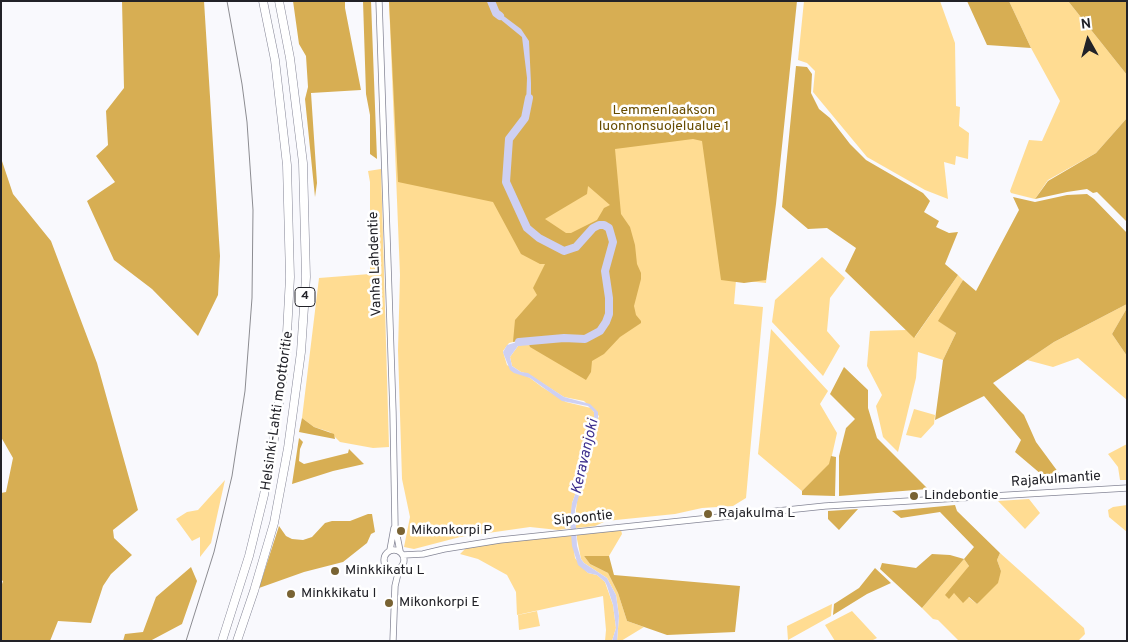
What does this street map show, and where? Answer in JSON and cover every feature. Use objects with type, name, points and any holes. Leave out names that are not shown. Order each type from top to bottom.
[{"type":"highway","name":"Helsinki-Lahti moottoritie","points":[[222,641],[236,600],[257,521],[273,446],[286,352],[290,277],[287,174],[282,110],[275,60],[263,1]]},
{"type":"highway","name":"Helsinki-Lahti moottoritie","points":[[237,641],[246,618],[274,523],[288,448],[301,352],[306,277],[303,163],[290,58],[279,1]]},
{"type":"main road","name":"Vanha Lahdentie","points":[[379,1],[395,526],[402,553]]},
{"type":"main road","name":"Rajakulmantie","points":[[747,514],[846,505],[1127,488]]},
{"type":"main road","name":"Sipoontie","points":[[402,553],[423,554],[500,540],[747,514]]},
{"type":"main road","name":"Vanha Lahdentie","points":[[390,550],[395,526]]},
{"type":"main road","points":[[393,641],[395,586],[401,567],[402,553],[395,549],[385,554],[384,560],[395,586]]},
{"type":"main road","name":"Sipoontie","points":[[401,567],[423,554]]},
{"type":"main road","points":[[389,569],[401,567]]},
{"type":"green space","points":[[122,1],[204,1],[220,256],[218,295],[198,336],[152,289],[114,260],[87,201],[115,182],[96,156],[108,145],[106,111],[124,88]]},
{"type":"green space","points":[[293,1],[345,1],[361,90],[311,93],[317,183],[315,197],[305,99],[308,87],[306,56],[299,44]]},
{"type":"green space","points":[[363,1],[371,1],[377,159],[370,154],[370,115],[366,94]]},
{"type":"green space","points":[[389,1],[488,1],[506,161],[566,254],[513,342],[509,343],[503,351],[504,355],[507,365],[566,402],[591,408],[594,412],[595,419],[585,447],[583,473],[572,503],[571,528],[558,530],[530,527],[460,537],[414,549],[404,547],[410,517],[402,479],[398,350],[400,275]]},
{"type":"green space","points":[[389,1],[797,1],[776,204],[766,280],[744,283],[721,280],[702,141],[693,139],[615,149],[621,214],[630,227],[635,245],[637,264],[641,273],[634,306],[636,315],[641,323],[620,337],[604,354],[592,361],[591,372],[586,380],[530,347],[527,339],[513,342],[515,320],[537,295],[533,288],[545,264],[540,264],[521,254],[493,202],[398,182]],"holes":[[[588,186],[610,205],[604,208],[597,220],[571,233],[566,233],[545,219],[587,194]]]},
{"type":"green space","name":"Lemmenlaakson luonnonsuojelualue 1","points":[[795,1],[766,283],[736,280],[734,304],[763,307],[746,498],[733,506],[702,508],[675,514],[606,521],[595,526],[576,528],[577,501],[587,467],[593,433],[599,416],[584,401],[564,397],[528,374],[521,372],[512,366],[510,357],[518,346],[522,345],[575,246],[520,208]]},
{"type":"green space","points":[[804,1],[940,1],[955,43],[956,106],[960,107],[959,126],[969,133],[968,159],[956,156],[955,165],[944,162],[948,199],[925,190],[867,157],[813,92],[815,71],[807,63],[798,60]]},
{"type":"green space","points":[[967,1],[1009,1],[1031,48],[987,45]]},
{"type":"green space","points":[[1009,1],[1068,1],[1127,75],[1127,118],[1096,153],[1048,180],[1035,199],[1011,193],[1010,191],[1029,140],[1042,141],[1060,101],[1031,48]]},
{"type":"green space","points":[[1068,1],[1127,1],[1127,75]]},
{"type":"green space","points":[[796,66],[807,67],[812,74],[811,93],[819,109],[830,118],[850,144],[866,160],[923,193],[930,201],[924,212],[939,221],[936,227],[949,233],[958,232],[945,264],[958,275],[914,338],[845,271],[856,248],[827,228],[808,229],[782,207]]},
{"type":"green space","points":[[1127,118],[1127,222],[1097,192],[1093,193],[1087,189],[1035,199],[1048,181],[1096,153]]},
{"type":"green space","points":[[1,158],[13,194],[51,241],[97,363],[138,510],[113,530],[114,538],[132,555],[111,574],[103,586],[91,623],[58,621],[50,641],[1,641],[1,587],[3,581],[1,580],[1,493],[6,492],[13,458],[1,437]]},
{"type":"green space","points":[[381,169],[389,447],[373,448],[340,442],[330,432],[314,427],[302,418],[319,278],[370,274],[370,182],[368,171]]},
{"type":"green space","points":[[1087,194],[1127,233],[1127,304],[1054,342],[993,383],[1024,415],[1036,442],[1064,480],[1048,480],[1015,452],[1021,440],[984,396],[935,420],[943,360],[956,333],[938,321],[963,280],[976,291],[1019,210],[1013,197],[1035,202],[1067,195]]},
{"type":"green space","points":[[822,257],[845,278],[830,298],[827,331],[840,346],[823,376],[772,322],[775,300]]},
{"type":"green space","points":[[958,275],[963,280],[939,321],[956,333],[943,360],[918,352],[916,378],[898,452],[883,437],[876,406],[882,395],[867,366],[870,331],[906,330],[915,337]]},
{"type":"green space","points":[[1127,304],[1127,308],[1112,334],[1127,356],[1127,400],[1078,358],[1053,367],[1027,360],[1054,342]]},
{"type":"green space","points":[[1127,308],[1127,356],[1112,334]]},
{"type":"green space","points":[[771,329],[828,391],[820,404],[837,433],[830,464],[802,491],[758,454]]},
{"type":"green space","points":[[844,367],[868,390],[868,408],[877,438],[928,489],[839,496],[839,456],[846,428],[855,419],[830,394]]},
{"type":"green space","points":[[914,409],[935,415],[934,424],[921,438],[906,435]]},
{"type":"green space","points":[[302,418],[314,427],[334,434],[335,439],[299,432]]},
{"type":"green space","points":[[299,438],[303,442],[299,461],[304,464],[348,453],[349,449],[364,464],[333,471],[292,484]]},
{"type":"green space","points":[[1127,444],[1127,480],[1120,480],[1118,467],[1108,454]]},
{"type":"green space","points":[[831,456],[836,457],[835,496],[802,495],[802,491],[829,464]]},
{"type":"green space","points":[[225,480],[211,543],[200,557],[200,537],[192,541],[176,519],[187,512],[198,510]]},
{"type":"green space","points":[[1029,499],[1040,513],[1025,529],[998,501]]},
{"type":"green space","points":[[955,505],[957,511],[1000,553],[997,560],[1001,571],[998,583],[977,604],[969,597],[963,603],[954,593],[949,599],[945,595],[969,566],[964,559],[974,547],[940,512],[901,518],[892,511]]},
{"type":"green space","points":[[1127,505],[1127,532],[1109,517],[1108,510],[1113,507]]},
{"type":"green space","points":[[858,509],[839,530],[828,519],[828,511]]},
{"type":"green space","points":[[372,514],[375,532],[371,534],[367,543],[343,562],[304,572],[259,588],[279,526],[286,536],[292,539],[303,540],[312,537],[325,523],[350,521]]},
{"type":"green space","points":[[621,530],[622,534],[609,556],[584,556],[590,564],[608,573],[618,593],[627,621],[644,627],[621,641],[617,641],[619,616],[616,595],[607,578],[581,559],[577,535]]},
{"type":"green space","points":[[561,534],[561,537],[572,535],[575,558],[588,573],[597,575],[605,582],[613,605],[616,628],[612,641],[605,641],[603,596],[517,615],[516,592],[507,575],[478,559],[460,554],[467,547]]},
{"type":"green space","points":[[1000,553],[1084,628],[1085,634],[1078,641],[959,641],[938,620],[933,619],[922,608],[964,559],[969,566],[954,593],[968,597],[977,604],[1001,571],[997,560]]},
{"type":"green space","points":[[932,554],[950,555],[964,559],[922,608],[880,569],[882,563],[916,568]]},
{"type":"green space","points":[[584,556],[609,556],[614,575],[740,586],[735,632],[667,635],[627,621],[618,593],[608,573],[590,564]]},
{"type":"green space","points":[[191,567],[197,581],[182,624],[150,641],[123,641],[125,634],[143,632],[156,597]]},
{"type":"green space","points":[[875,568],[891,583],[867,594],[833,615],[834,604],[859,588]]},
{"type":"green space","points":[[832,604],[831,616],[788,640],[787,626]]},
{"type":"green space","points":[[537,611],[540,626],[519,630],[518,615]]},
{"type":"green space","points":[[852,611],[877,638],[871,641],[835,641],[825,625]]},
{"type":"water","points":[[497,8],[501,14],[521,29],[529,41],[531,107],[526,106],[527,78],[522,37],[495,15],[493,11]]},
{"type":"water","points":[[527,339],[529,343],[518,346],[510,357],[512,366],[521,372],[528,373],[564,397],[590,404],[598,412],[598,422],[593,433],[587,467],[575,510],[577,546],[584,563],[607,578],[616,595],[619,616],[617,641],[612,641],[616,628],[613,605],[607,586],[597,575],[588,573],[578,565],[572,546],[570,521],[572,503],[583,473],[585,447],[594,423],[594,412],[588,406],[562,401],[530,378],[510,370],[503,352],[507,345]]},
{"type":"waterway","name":"Keravanjoki","points":[[491,1],[496,13],[500,16]]},
{"type":"waterway","name":"Keravanjoki","points":[[519,342],[564,338],[585,339],[600,331],[609,314],[605,271],[613,242],[609,228],[599,225],[593,228],[576,247],[564,251],[539,238],[527,228],[506,182],[509,139],[525,118],[529,98]]},
{"type":"railway","points":[[186,641],[214,552],[232,476],[245,391],[252,298],[253,210],[247,122],[227,1]]},
{"type":"place","name":"Lindebontie","points":[[914,496]]},
{"type":"place","name":"Rajakulma L","points":[[708,514]]},
{"type":"place","name":"Mikonkorpi P","points":[[401,531]]},
{"type":"place","name":"Minkkikatu L","points":[[335,571]]},
{"type":"place","name":"Minkkikatu I","points":[[291,594]]},
{"type":"place","name":"Mikonkorpi E","points":[[389,603]]}]
